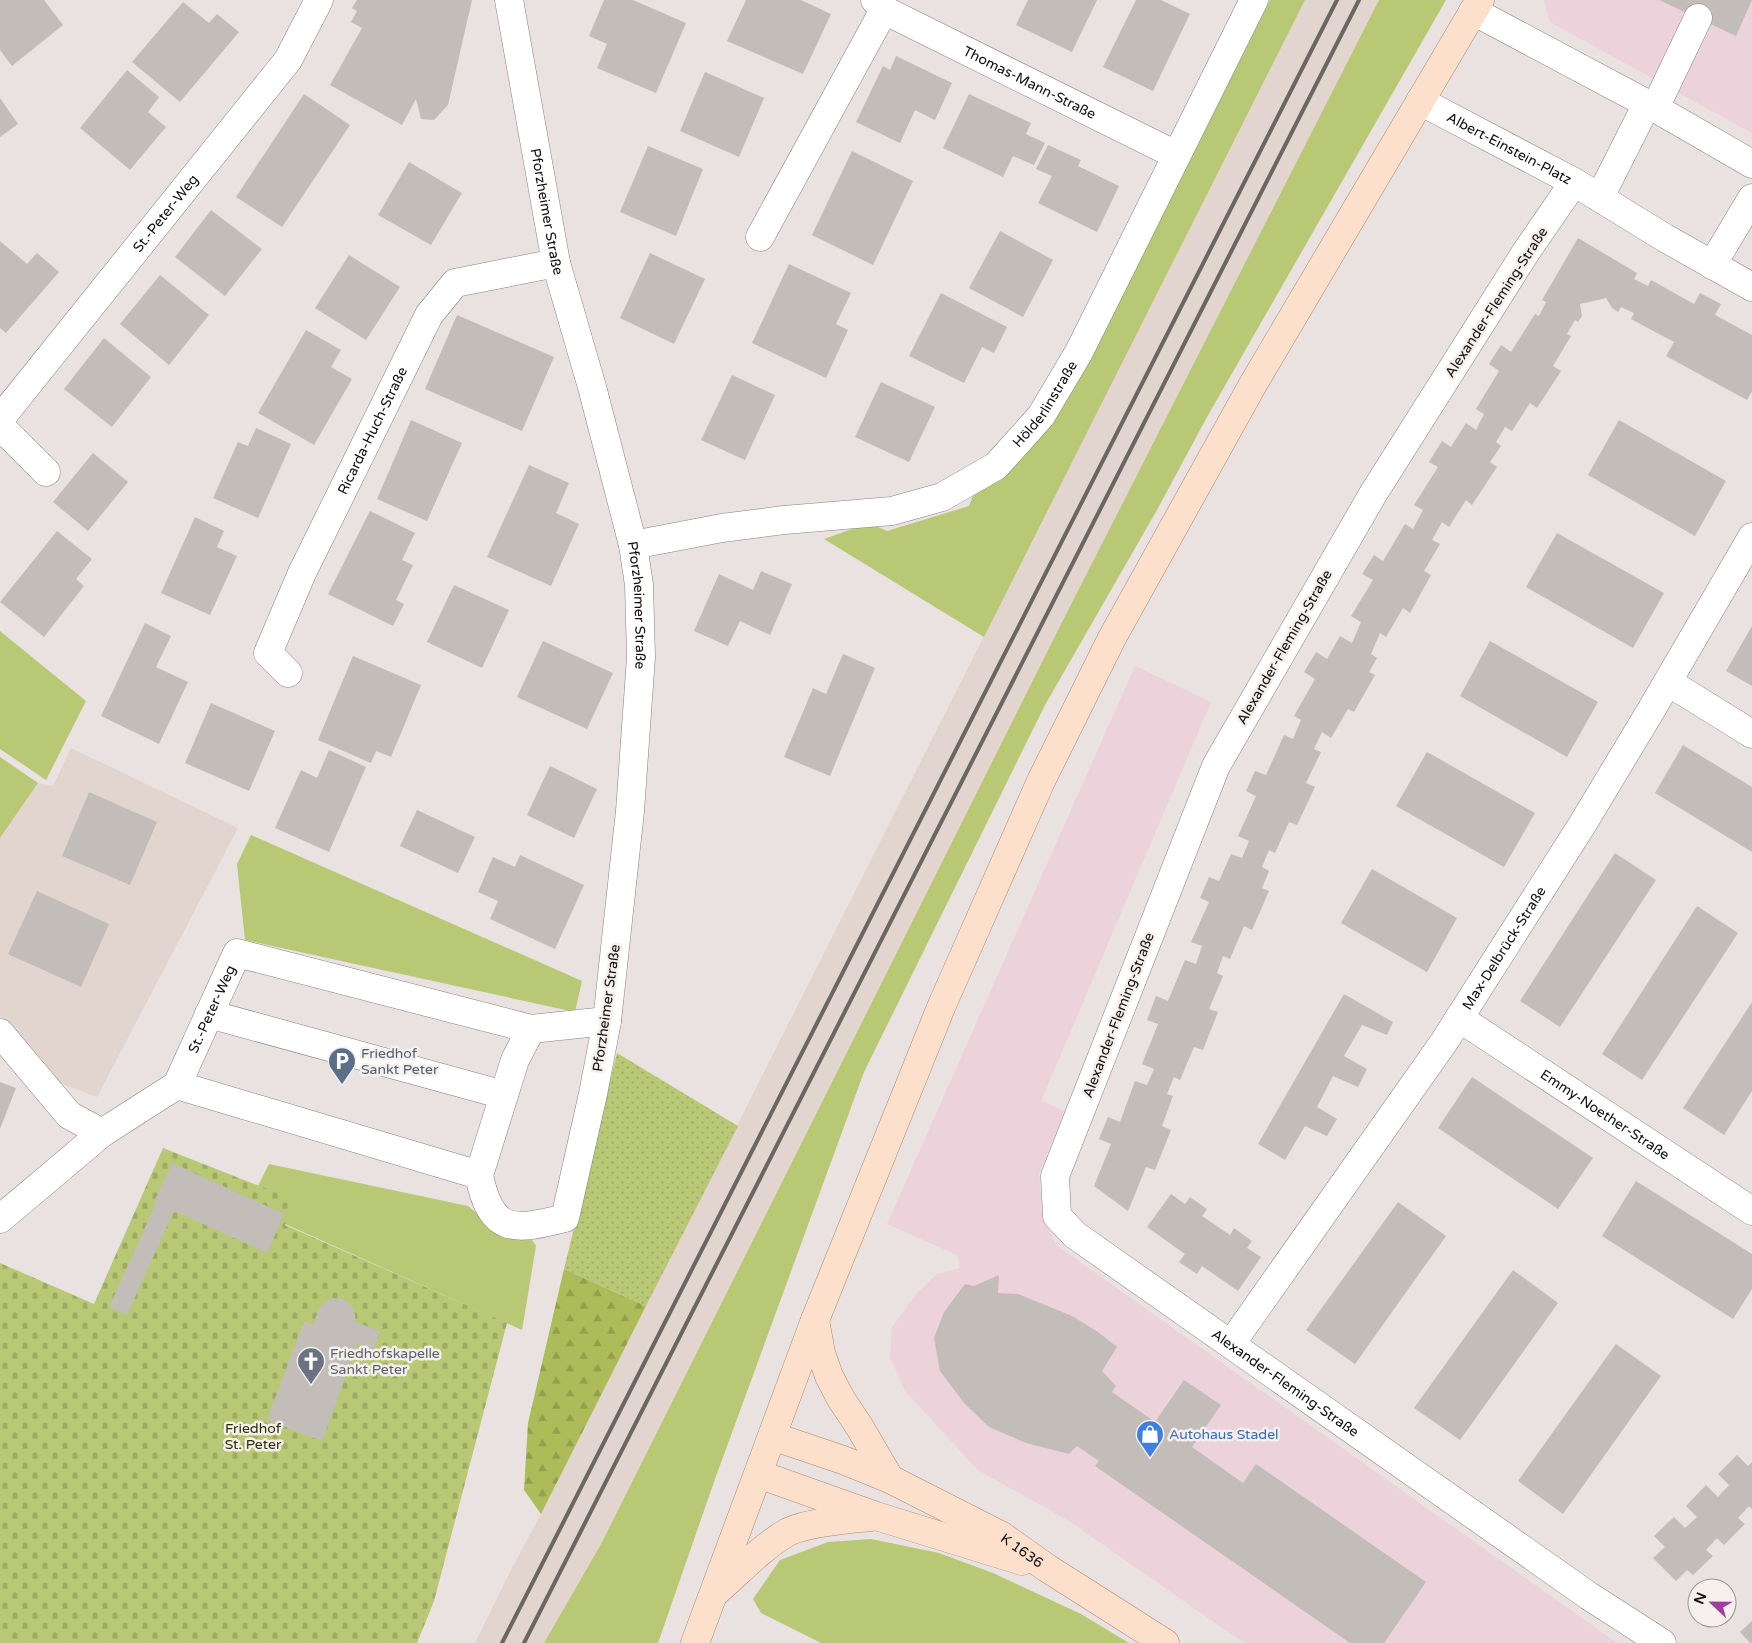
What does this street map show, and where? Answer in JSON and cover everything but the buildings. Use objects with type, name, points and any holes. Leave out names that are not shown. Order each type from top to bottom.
[{"type":"main road","points":[[695,1643],[815,1320],[942,1005],[1041,781],[1112,638],[1252,386],[1477,6]]},
{"type":"main road","points":[[815,1320],[821,1353],[829,1376],[890,1479]]},
{"type":"main road","name":"K 1636","points":[[772,1436],[843,1460],[890,1479],[1002,1536],[1048,1568],[1165,1643]]},
{"type":"main road","name":"K 1636","points":[[758,1474],[876,1516],[1048,1568]]},
{"type":"main road","points":[[714,1593],[774,1541],[790,1531],[850,1518],[876,1516]]},
{"type":"street","name":"St.-Peter-Weg","points":[[0,419],[288,60],[319,0]]},
{"type":"street","name":"Pforzheimer Straße","points":[[479,1175],[482,1190],[490,1210],[507,1225],[532,1226],[564,1218],[593,1094],[607,1022],[630,812],[641,657],[638,585],[633,545],[592,387],[556,263],[509,0]]},
{"type":"street","name":"Hölderlinstraße","points":[[633,545],[722,528],[784,520],[892,511],[942,497],[996,466],[1041,416],[1079,352],[1254,0]]},
{"type":"street","name":"Thomas-Mann-Straße","points":[[760,237],[879,5],[1176,155]]},
{"type":"street","points":[[1477,6],[1752,164]]},
{"type":"street","points":[[1600,197],[1651,106],[1672,73],[1698,18]]},
{"type":"street","name":"Albert-Einstein-Platz","points":[[1420,102],[1574,182],[1665,238],[1752,287]]},
{"type":"street","name":"Alexander-Fleming-Straße","points":[[1574,182],[1526,252],[1372,494],[1216,766],[1055,1176],[1057,1216],[1075,1235],[1589,1596],[1662,1643]]},
{"type":"street","points":[[1712,265],[1752,198]]},
{"type":"street","name":"Ricarda-Huch-Straße","points":[[288,673],[268,653],[302,573],[429,315],[455,283],[556,263]]},
{"type":"street","points":[[0,426],[46,472]]},
{"type":"street","name":"Max-Delbrück-Straße","points":[[1231,1344],[1444,1042],[1582,824],[1668,682],[1752,537]]},
{"type":"street","points":[[1668,682],[1752,734]]},
{"type":"street","name":"St.-Peter-Weg","points":[[177,1085],[237,953],[531,1029]]},
{"type":"street","points":[[209,1014],[504,1095]]},
{"type":"street","name":"Emmy-Noether-Straße","points":[[1459,1018],[1752,1211]]},
{"type":"street","points":[[0,1219],[102,1134],[177,1085],[479,1175],[515,1060],[531,1029],[607,1022]]},
{"type":"street","points":[[0,1033],[70,1115],[102,1134]]},
{"type":"shaded area","points":[[1305,0],[1379,0],[1059,628],[601,1544],[544,1643],[475,1643],[511,1570]]},
{"type":"shaded area","points":[[1544,0],[1752,0],[1752,133],[1550,22]]},
{"type":"shaded area","points":[[1135,666],[1211,702],[1041,1101],[1065,1111],[1039,1173],[1042,1215],[1056,1245],[1617,1643],[1244,1643],[1069,1521],[978,1470],[905,1391],[890,1357],[892,1327],[917,1293],[937,1274],[960,1268],[957,1255],[887,1224]]},
{"type":"shaded area","points":[[71,748],[238,828],[97,1097],[57,1082],[0,1017],[0,838],[38,783],[53,786]]},
{"type":"green space","points":[[1270,0],[1305,0],[984,637],[824,539],[869,523],[887,531],[969,506],[974,493],[1009,469],[1049,428],[1074,388]]},
{"type":"green space","points":[[1379,0],[1446,0],[1207,417],[1157,510],[1045,705],[864,1072],[715,1479],[658,1643],[544,1643],[601,1544],[1059,628]]},
{"type":"green space","points":[[0,631],[86,701],[46,780],[0,749]]},
{"type":"green space","points":[[0,757],[38,783],[0,838]]},
{"type":"green space","points":[[251,835],[582,981],[575,1012],[245,940],[237,864]]},
{"type":"green space","points":[[617,1053],[738,1126],[646,1306],[564,1269]]},
{"type":"green space","name":"Friedhof St. Peter","points":[[163,1148],[295,1200],[285,1225],[507,1323],[434,1601],[417,1643],[0,1643],[0,1263],[94,1304]]},
{"type":"green space","points":[[269,1164],[468,1206],[493,1227],[532,1240],[536,1246],[522,1330],[285,1224],[294,1200],[258,1186]]},
{"type":"green space","points":[[564,1269],[646,1306],[541,1514],[524,1490],[528,1423]]},
{"type":"green space","points":[[871,1539],[939,1553],[993,1573],[1081,1614],[1129,1643],[821,1643],[761,1613],[753,1599],[780,1560],[828,1542]]},
{"type":"railway","points":[[502,1643],[1337,0]]},
{"type":"railway","points":[[524,1643],[1359,0]]},
{"type":"place","name":"Friedhof Sankt Peter","points":[[342,1085]]},
{"type":"place","name":"Friedhofskapelle Sankt Peter","points":[[311,1385]]},
{"type":"place","name":"Autohaus Stadel","points":[[1150,1458]]}]
